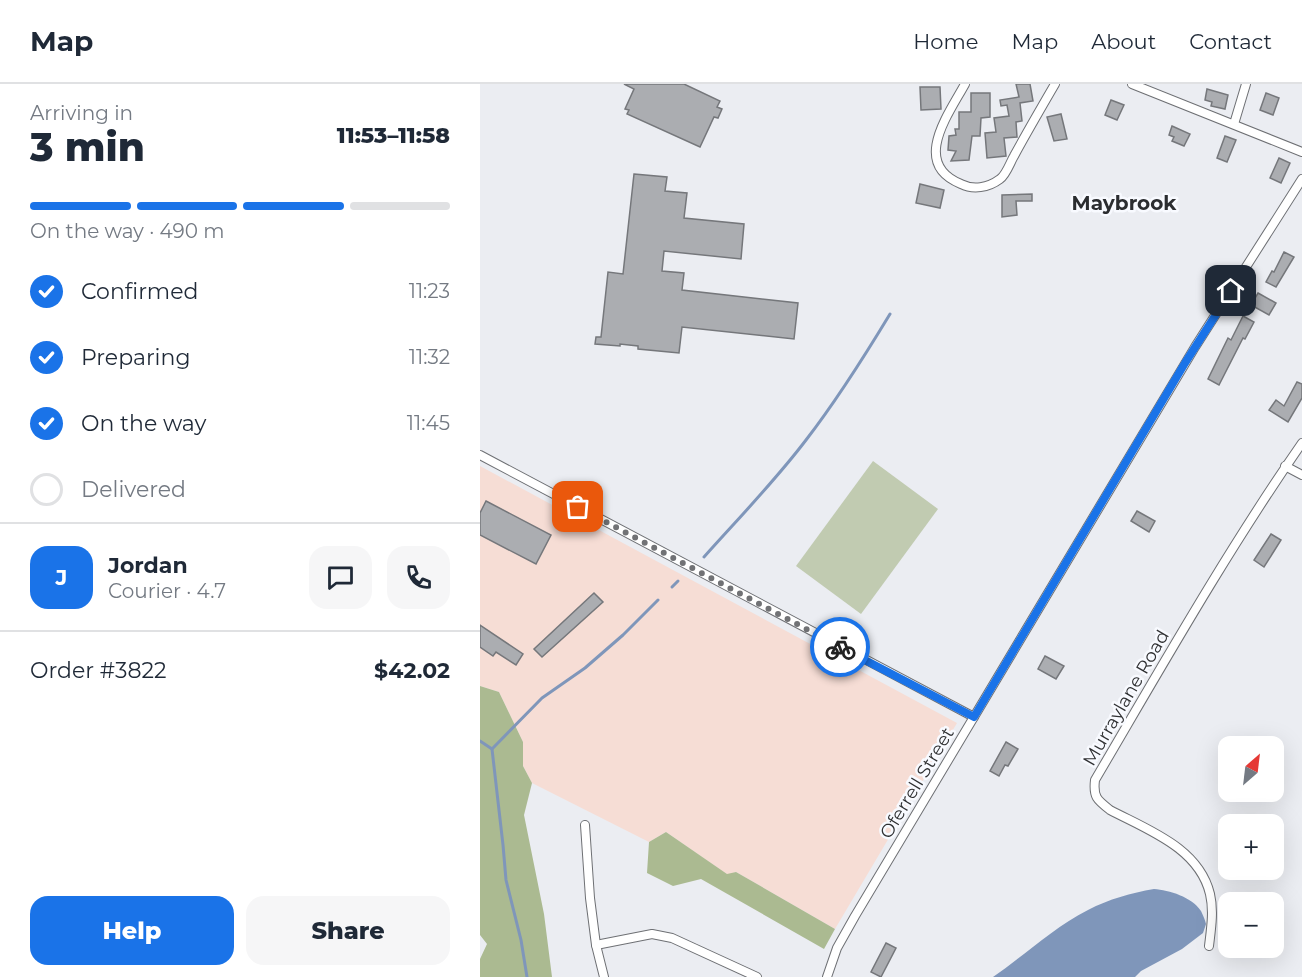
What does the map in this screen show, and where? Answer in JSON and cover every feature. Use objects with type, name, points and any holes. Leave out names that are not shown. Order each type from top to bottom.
[{"type":"street","points":[[965,84],[938,133],[935,154],[938,166],[950,180],[968,187],[985,187],[1001,178],[1054,84]]},
{"type":"street","points":[[1132,84],[1302,152]]},
{"type":"street","points":[[1234,124],[1246,84]]},
{"type":"street","name":"Oferrell Street","points":[[827,977],[837,948],[855,916],[1195,347],[1302,179]]},
{"type":"street","name":"Murraylane Road","points":[[1209,946],[1212,912],[1210,894],[1203,875],[1178,847],[1110,810],[1100,802],[1094,792],[1095,780],[1241,535],[1302,442]]},
{"type":"street","points":[[480,455],[974,717]]},
{"type":"street","points":[[1286,466],[1302,475]]},
{"type":"street","points":[[585,825],[590,898],[596,945],[604,977]]},
{"type":"street","points":[[596,945],[652,934],[672,938],[757,977]]},
{"type":"shaded area","points":[[480,466],[957,723],[835,929],[736,872],[728,875],[666,832],[649,842],[532,783],[523,766],[523,742],[499,692],[480,686]]},
{"type":"green space","points":[[873,461],[938,509],[861,614],[796,566]]},
{"type":"green space","points":[[480,686],[499,692],[523,742],[523,766],[532,783],[524,815],[544,914],[552,977],[480,977],[480,959],[487,944],[480,935]]},
{"type":"green space","points":[[666,832],[727,874],[736,872],[835,929],[824,949],[701,879],[673,886],[647,873],[649,842]]},
{"type":"water","points":[[1154,889],[1173,893],[1192,902],[1201,911],[1206,924],[1203,933],[1182,949],[1141,971],[1135,977],[993,977],[1075,917],[1120,897]]},
{"type":"building","points":[[624,84],[684,84],[720,101],[717,107],[722,109],[718,118],[714,117],[700,147],[627,114],[629,110],[625,109],[634,89]]},
{"type":"building","points":[[1016,84],[1030,84],[1033,101],[1020,103],[1022,121],[1016,122],[1017,137],[1004,138],[1006,156],[987,158],[985,133],[996,132],[994,118],[1009,116],[1007,105],[1001,106],[1000,100],[1019,97]]},
{"type":"building","points":[[920,87],[940,87],[941,109],[921,110]]},
{"type":"building","points":[[1207,89],[1228,95],[1225,109],[1211,106],[1212,102],[1205,100]]},
{"type":"building","points":[[971,93],[990,93],[990,117],[981,118],[980,136],[972,136],[969,160],[951,161],[956,151],[948,150],[949,136],[956,135],[955,129],[959,129],[959,112],[971,112]]},
{"type":"building","points":[[1266,93],[1279,98],[1273,115],[1260,110]]},
{"type":"building","points":[[1111,100],[1124,105],[1117,120],[1105,115]]},
{"type":"building","points":[[1061,114],[1067,139],[1054,141],[1047,117]]},
{"type":"building","points":[[1172,126],[1190,134],[1184,146],[1172,141],[1174,137],[1169,135]]},
{"type":"building","points":[[1225,136],[1236,140],[1227,162],[1217,158]]},
{"type":"building","points":[[1279,158],[1290,163],[1281,183],[1270,178]]},
{"type":"building","points":[[634,174],[667,177],[665,191],[687,193],[684,218],[744,224],[741,259],[664,251],[662,271],[684,273],[682,290],[798,303],[794,339],[682,327],[679,353],[638,349],[638,346],[620,344],[620,346],[595,344],[596,337],[601,337],[608,272],[623,274]]},
{"type":"building","points":[[920,184],[944,190],[940,208],[916,203]]},
{"type":"building","points":[[1032,194],[1032,201],[1016,201],[1017,215],[1002,217],[1002,195]]},
{"type":"building","points":[[1284,252],[1294,257],[1276,287],[1266,282]]},
{"type":"building","points":[[1258,293],[1276,303],[1269,315],[1251,305]]},
{"type":"building","points":[[1243,316],[1254,322],[1245,339],[1243,338],[1219,385],[1208,379],[1228,338],[1231,340]]},
{"type":"building","points":[[1297,382],[1302,384],[1302,398],[1288,422],[1269,410],[1276,400],[1284,406]]},
{"type":"building","points":[[486,501],[551,535],[536,564],[480,535],[480,513]]},
{"type":"building","points":[[1137,511],[1155,521],[1149,532],[1131,521]]},
{"type":"building","points":[[1271,534],[1281,540],[1264,567],[1254,560]]},
{"type":"building","points":[[594,593],[603,602],[542,657],[534,649]]},
{"type":"building","points":[[480,625],[523,654],[516,665],[496,652],[493,656],[480,647]]},
{"type":"building","points":[[1045,656],[1064,666],[1056,679],[1038,669]]},
{"type":"building","points":[[1006,742],[1018,749],[999,776],[990,771]]},
{"type":"building","points":[[886,943],[896,948],[881,977],[871,972]]},
{"type":"waterway","points":[[704,557],[806,440],[850,378],[890,314]]},
{"type":"waterway","points":[[672,587],[678,581]]},
{"type":"waterway","points":[[492,749],[542,698],[585,668],[658,600]]},
{"type":"waterway","points":[[480,741],[492,749],[506,880],[521,940],[527,977]]},
{"type":"way so far","points":[[578,507],[840,647]]},
{"type":"district","name":"Maybrook","points":[[1124,203]]},
{"type":"route","points":[[840,647],[974,717],[1185,363],[1231,291]]}]
